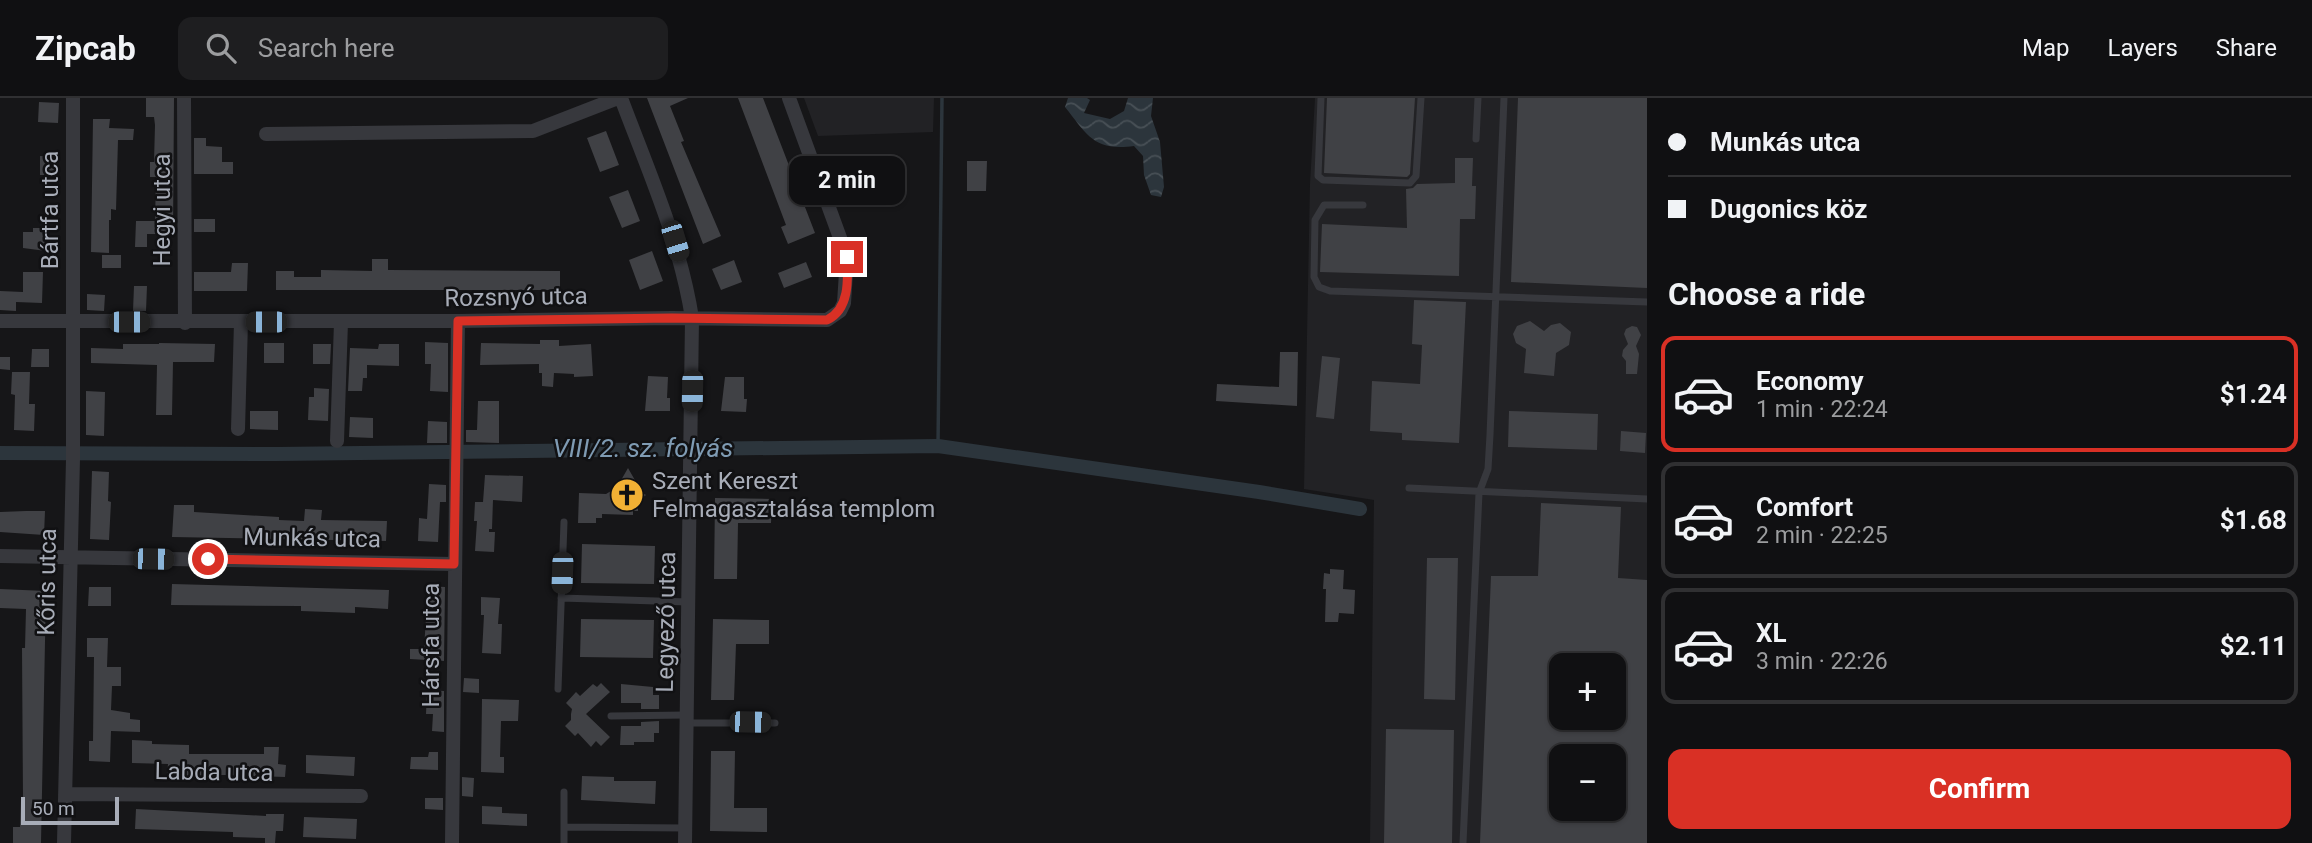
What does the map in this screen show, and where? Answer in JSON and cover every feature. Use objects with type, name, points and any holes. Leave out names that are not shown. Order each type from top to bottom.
[{"type":"street","name":"Bártfa utca","points":[[73,98],[73,321]]},
{"type":"street","name":"Hegyi utca","points":[[184,98],[185,323]]},
{"type":"street","points":[[266,134],[533,131],[620,98]]},
{"type":"street","name":"Legyező utca","points":[[620,98],[675,241],[688,289],[692,318],[685,843]]},
{"type":"street","name":"Rozsnyó utca","points":[[0,321],[185,323],[692,318],[827,320],[840,311],[846,289],[847,257],[789,98]]},
{"type":"street","name":"Kőris utca","points":[[64,843],[73,453],[73,321]]},
{"type":"street","name":"Hársfa utca","points":[[452,843],[458,321]]},
{"type":"street","points":[[238,429],[241,322]]},
{"type":"street","points":[[337,441],[341,322]]},
{"type":"street","name":"Munkás utca","points":[[0,556],[454,564]]},
{"type":"street","name":"Labda utca","points":[[65,794],[361,796]]},
{"type":"lane","points":[[1321,98],[1318,176],[1323,180],[1410,183],[1416,176],[1420,98]]},
{"type":"lane","points":[[1476,139],[1478,98]]},
{"type":"lane","points":[[1462,843],[1479,493],[1488,469],[1504,98]]},
{"type":"lane","points":[[1363,205],[1324,205],[1319,212],[1315,220],[1314,277],[1319,287],[1331,290],[1647,302]]},
{"type":"lane","points":[[1409,488],[1647,499]]},
{"type":"lane","points":[[558,689],[564,522]]},
{"type":"lane","points":[[561,598],[689,603]]},
{"type":"lane","points":[[611,716],[775,723]]},
{"type":"lane","points":[[564,792],[564,843]]},
{"type":"lane","points":[[564,827],[685,828]]},
{"type":"shaded area","points":[[804,98],[934,98],[933,132],[818,136]]},
{"type":"shaded area","points":[[1315,98],[1647,98],[1647,843],[1370,843],[1374,500],[1304,489],[1310,184]]},
{"type":"water","points":[[1068,98],[1087,98],[1090,100],[1084,113],[1110,119],[1124,111],[1128,98],[1153,98],[1151,116],[1160,142],[1164,187],[1161,197],[1151,195],[1144,175],[1143,156],[1134,146],[1110,146],[1093,139],[1065,107]]},
{"type":"building","points":[[146,98],[174,98],[173,234],[147,234],[147,247],[135,247],[136,221],[155,221],[156,177],[150,177],[150,162],[154,162],[155,125],[154,117],[146,117]]},
{"type":"building","points":[[647,98],[688,98],[670,106],[684,141],[681,142],[721,236],[703,244]]},
{"type":"building","points":[[738,98],[763,98],[815,233],[788,244],[781,227],[786,225]]},
{"type":"building","points":[[1327,98],[1415,98],[1410,174],[1407,177],[1324,173]]},
{"type":"building","points":[[1518,98],[1647,98],[1647,288],[1511,282]]},
{"type":"building","points":[[39,102],[59,103],[58,123],[38,122]]},
{"type":"building","points":[[93,119],[110,119],[109,128],[134,129],[133,140],[118,140],[116,210],[111,209],[109,220],[109,253],[91,252]]},
{"type":"building","points":[[606,131],[619,165],[600,172],[587,138]]},
{"type":"building","points":[[194,138],[206,138],[206,146],[222,147],[222,162],[233,162],[233,174],[194,174]]},
{"type":"building","points":[[40,156],[58,157],[58,175],[40,175]]},
{"type":"building","points":[[1455,158],[1473,158],[1472,186],[1476,186],[1475,219],[1460,219],[1459,276],[1320,272],[1322,224],[1407,228],[1406,189],[1417,184],[1455,183]]},
{"type":"building","points":[[967,161],[987,161],[986,191],[967,191]]},
{"type":"building","points":[[628,190],[640,221],[622,228],[609,197]]},
{"type":"building","points":[[194,219],[215,219],[215,232],[194,232]]},
{"type":"building","points":[[33,228],[47,228],[46,251],[23,248],[23,232],[33,232]]},
{"type":"building","points":[[652,251],[663,281],[640,290],[629,260]]},
{"type":"building","points":[[102,255],[121,255],[121,268],[102,268]]},
{"type":"building","points":[[372,259],[388,259],[388,270],[560,271],[560,290],[276,290],[276,271],[294,271],[294,277],[321,277],[321,270],[372,271]]},
{"type":"building","points":[[734,260],[742,282],[721,290],[712,269]]},
{"type":"building","points":[[806,262],[812,277],[784,288],[778,273]]},
{"type":"building","points":[[232,263],[248,263],[247,291],[194,291],[194,272],[231,272]]},
{"type":"building","points":[[23,272],[43,272],[42,303],[16,302],[16,311],[0,310],[0,291],[23,292]]},
{"type":"building","points":[[134,286],[147,286],[146,311],[133,311]]},
{"type":"building","points":[[87,294],[105,295],[104,311],[87,310]]},
{"type":"building","points":[[1414,300],[1466,302],[1459,443],[1402,440],[1402,433],[1370,431],[1372,381],[1420,384],[1422,345],[1412,344]]},
{"type":"building","points":[[1530,321],[1544,331],[1551,325],[1560,323],[1571,332],[1569,345],[1556,353],[1554,376],[1524,373],[1526,349],[1516,343],[1513,334],[1517,326]]},
{"type":"building","points":[[1637,327],[1641,335],[1636,346],[1639,354],[1637,374],[1626,374],[1626,361],[1622,356],[1628,344],[1624,334],[1626,329]]},
{"type":"building","points":[[540,340],[559,340],[559,346],[591,344],[593,376],[574,377],[574,374],[554,373],[553,387],[542,386],[539,364],[480,365],[481,343],[540,344]]},
{"type":"building","points":[[425,342],[448,343],[448,392],[430,391],[431,364],[425,364]]},
{"type":"building","points":[[264,343],[284,343],[284,363],[264,363]]},
{"type":"building","points":[[123,344],[215,344],[214,362],[173,362],[172,415],[156,415],[157,365],[91,363],[91,348],[123,349]]},
{"type":"building","points":[[313,344],[331,344],[330,364],[313,364]]},
{"type":"building","points":[[379,344],[399,344],[399,366],[367,365],[367,378],[363,378],[362,391],[348,391],[350,348],[378,349]]},
{"type":"building","points":[[32,349],[49,349],[49,367],[31,367]]},
{"type":"building","points":[[1280,352],[1298,352],[1297,406],[1216,401],[1217,384],[1279,387]]},
{"type":"building","points":[[1322,356],[1340,358],[1334,419],[1316,417]]},
{"type":"building","points":[[0,357],[10,357],[10,370],[0,369]]},
{"type":"building","points":[[12,372],[30,372],[29,404],[35,404],[34,431],[14,430],[15,395],[11,394]]},
{"type":"building","points":[[648,376],[668,377],[667,398],[670,398],[670,411],[645,411]]},
{"type":"building","points":[[725,377],[744,377],[746,412],[721,411]]},
{"type":"building","points":[[314,388],[329,389],[328,421],[308,420],[309,397],[314,397]]},
{"type":"building","points":[[86,391],[105,392],[104,436],[86,435]]},
{"type":"building","points":[[478,401],[499,401],[499,443],[466,442],[466,430],[477,430]]},
{"type":"building","points":[[250,411],[278,411],[278,430],[250,429]]},
{"type":"building","points":[[1509,411],[1598,414],[1597,450],[1508,447]]},
{"type":"building","points":[[350,417],[373,418],[373,438],[349,437]]},
{"type":"building","points":[[428,421],[447,422],[447,443],[427,443]]},
{"type":"building","points":[[1621,431],[1646,433],[1645,453],[1620,451]]},
{"type":"building","points":[[628,468],[636,482],[639,482],[638,490],[646,495],[638,501],[638,511],[633,511],[633,515],[602,514],[602,518],[596,518],[596,523],[578,523],[579,493],[606,494],[616,488],[616,482],[620,482]]},
{"type":"building","points":[[92,471],[109,472],[109,540],[90,539]]},
{"type":"building","points":[[485,475],[523,476],[522,502],[493,500],[492,529],[489,529],[489,532],[495,532],[494,552],[475,551],[475,502],[483,502]]},
{"type":"building","points":[[429,484],[446,485],[446,502],[440,502],[438,542],[418,541],[419,518],[427,519]]},
{"type":"building","points":[[715,498],[772,499],[771,523],[738,523],[737,579],[714,579]]},
{"type":"building","points":[[1541,503],[1621,507],[1618,578],[1647,580],[1647,843],[1480,843],[1491,576],[1538,576]]},
{"type":"building","points":[[174,505],[194,505],[194,512],[279,517],[279,520],[304,521],[305,509],[322,510],[321,520],[387,521],[386,541],[172,537]]},
{"type":"building","points":[[45,511],[44,535],[0,532],[0,512]]},
{"type":"building","points":[[582,544],[655,546],[654,584],[581,583]]},
{"type":"building","points":[[1427,558],[1458,558],[1455,700],[1424,699]]},
{"type":"building","points":[[1330,569],[1344,570],[1343,589],[1355,590],[1354,614],[1339,613],[1338,622],[1325,622],[1324,573],[1330,574]]},
{"type":"building","points":[[172,584],[389,590],[388,609],[355,607],[355,613],[301,611],[301,606],[171,605]]},
{"type":"building","points":[[428,586],[445,587],[444,661],[410,659],[410,649],[424,649]]},
{"type":"building","points":[[89,587],[111,587],[111,606],[88,606]]},
{"type":"building","points":[[0,589],[46,591],[41,843],[13,843],[13,827],[20,827],[23,800],[22,648],[25,648],[26,609],[0,608]]},
{"type":"building","points":[[481,597],[500,598],[498,624],[502,624],[501,654],[482,653],[484,615],[481,615]]},
{"type":"building","points":[[581,619],[654,620],[653,658],[580,657]]},
{"type":"building","points":[[713,619],[769,620],[769,644],[736,644],[734,700],[711,700]]},
{"type":"building","points":[[87,638],[108,638],[107,667],[121,667],[121,686],[112,686],[111,710],[130,713],[130,719],[140,720],[140,732],[111,731],[110,762],[89,761],[89,741],[93,741],[94,657],[87,657]]},
{"type":"building","points":[[464,678],[479,679],[479,693],[463,692]]},
{"type":"building","points":[[601,683],[610,692],[586,714],[610,737],[601,746],[596,741],[591,747],[578,733],[575,736],[565,726],[571,720],[572,709],[566,703],[576,692],[580,696],[593,684],[597,687]]},
{"type":"building","points":[[621,684],[653,687],[653,695],[659,695],[659,709],[641,709],[641,703],[621,703]]},
{"type":"building","points":[[427,690],[444,691],[444,732],[432,731],[433,714],[426,714]]},
{"type":"building","points":[[482,699],[519,700],[518,721],[501,721],[500,757],[504,757],[504,773],[481,772]]},
{"type":"building","points":[[659,721],[659,733],[654,733],[654,742],[620,745],[621,726],[641,726],[641,722]]},
{"type":"building","points":[[1386,729],[1454,730],[1452,843],[1384,843]]},
{"type":"building","points":[[132,740],[152,741],[152,744],[189,745],[189,754],[264,754],[264,747],[279,747],[278,764],[286,765],[285,777],[167,776],[168,764],[132,763]]},
{"type":"building","points":[[711,751],[735,751],[734,808],[767,808],[767,832],[710,831]]},
{"type":"building","points":[[429,752],[438,752],[438,770],[410,769],[411,757],[428,757]]},
{"type":"building","points":[[306,755],[355,757],[354,776],[306,773]]},
{"type":"building","points":[[582,776],[614,777],[614,781],[656,781],[655,804],[581,800]]},
{"type":"building","points":[[462,777],[474,778],[473,797],[462,796]]},
{"type":"building","points":[[425,798],[443,798],[443,810],[425,809]]},
{"type":"building","points":[[482,806],[502,807],[502,813],[527,814],[527,826],[482,824]]},
{"type":"building","points":[[136,809],[266,816],[284,814],[283,831],[276,831],[275,843],[265,843],[265,838],[233,837],[233,832],[135,829]]},
{"type":"building","points":[[304,817],[357,819],[356,839],[303,837]]},
{"type":"waterway","name":"VIII/2. sz. folyás","points":[[938,446],[942,98]]},
{"type":"waterway","name":"VIII/2. sz. folyás","points":[[0,453],[277,454],[938,446],[1360,509]]},
{"type":"place","name":"Szent Kereszt Felmagasztalása templom","points":[[627,495]]},
{"type":"route","points":[[208,559],[454,564],[458,321],[672,318],[827,320],[835,316],[844,303],[847,257]]}]
